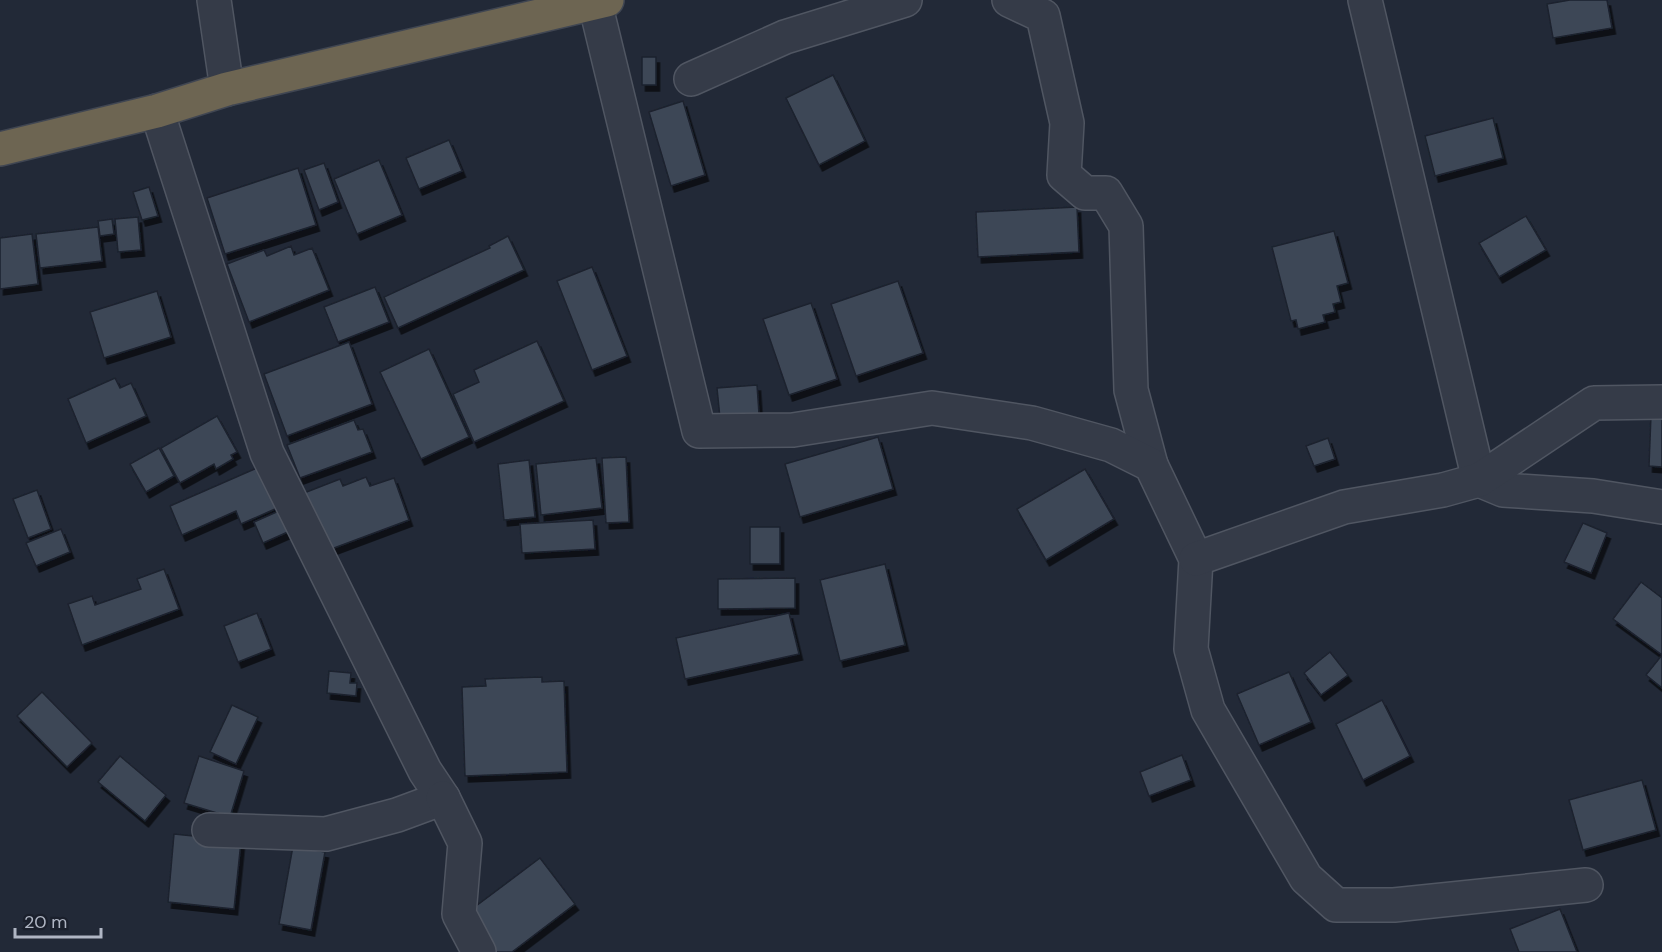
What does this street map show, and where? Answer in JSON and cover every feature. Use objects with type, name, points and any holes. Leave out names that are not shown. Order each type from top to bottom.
[{"type":"highway","points":[[0,148],[157,111],[227,89],[601,1]]},
{"type":"street","points":[[214,0],[227,89]]},
{"type":"street","points":[[691,79],[784,37],[904,0]]},
{"type":"street","points":[[1009,0],[1043,16],[1067,123],[1064,176],[1085,193],[1106,193],[1126,226],[1131,390],[1151,465],[1196,559],[1191,649],[1208,710],[1306,878],[1336,905],[1394,905],[1586,885]]},
{"type":"street","points":[[1365,0],[1479,480]]},
{"type":"street","points":[[601,1],[699,431],[794,430],[932,408],[1032,423],[1111,445],[1151,465]]},
{"type":"street","points":[[157,111],[267,453],[425,771],[443,798],[465,843],[459,914],[479,952]]},
{"type":"street","points":[[1196,559],[1344,507],[1443,490],[1479,480],[1594,403],[1662,402]]},
{"type":"street","points":[[1479,480],[1503,490],[1593,496],[1662,507]]},
{"type":"street","points":[[209,830],[326,834],[397,815],[443,798]]},
{"type":"building","points":[[1570,0],[1607,0],[1612,28],[1553,38],[1547,4]]},
{"type":"building","points":[[642,57],[656,57],[656,85],[642,85]]},
{"type":"building","points":[[833,75],[865,141],[819,165],[786,98]]},
{"type":"building","points":[[683,101],[705,175],[671,186],[649,112]]},
{"type":"building","points":[[1493,118],[1503,158],[1435,176],[1425,136]]},
{"type":"building","points":[[449,140],[462,171],[419,189],[406,158]]},
{"type":"building","points":[[379,160],[402,215],[357,234],[334,179]]},
{"type":"building","points":[[324,163],[338,202],[319,210],[304,170]]},
{"type":"building","points":[[298,168],[316,225],[225,254],[207,198]]},
{"type":"building","points":[[149,187],[158,216],[142,220],[133,192]]},
{"type":"building","points":[[1077,207],[1079,252],[978,257],[976,212]]},
{"type":"building","points":[[1526,216],[1546,250],[1499,277],[1479,243]]},
{"type":"building","points":[[138,217],[141,250],[118,252],[115,219]]},
{"type":"building","points":[[112,219],[114,234],[100,236],[98,221]]},
{"type":"building","points":[[98,227],[102,261],[40,268],[36,234]]},
{"type":"building","points":[[1334,231],[1348,283],[1337,286],[1341,302],[1333,304],[1335,312],[1323,315],[1325,322],[1298,329],[1296,320],[1291,321],[1272,247]]},
{"type":"building","points":[[32,234],[38,284],[0,289],[0,238]]},
{"type":"building","points":[[508,236],[524,270],[398,328],[384,297],[490,248],[489,246]]},
{"type":"building","points":[[291,246],[294,255],[312,248],[329,290],[249,322],[227,264],[264,250],[267,256]]},
{"type":"building","points":[[592,267],[627,356],[592,370],[557,281]]},
{"type":"building","points":[[898,281],[923,353],[856,376],[831,304]]},
{"type":"building","points":[[375,287],[389,322],[338,342],[324,307]]},
{"type":"building","points":[[157,291],[171,337],[104,358],[90,312]]},
{"type":"building","points":[[811,303],[837,379],[789,395],[763,319]]},
{"type":"building","points":[[537,341],[564,401],[474,442],[453,394],[479,382],[474,370]]},
{"type":"building","points":[[349,342],[372,404],[287,436],[264,374]]},
{"type":"building","points":[[429,349],[469,437],[421,459],[380,372]]},
{"type":"building","points":[[115,378],[120,388],[131,383],[146,416],[86,443],[68,399]]},
{"type":"building","points":[[757,385],[759,414],[720,418],[717,388]]},
{"type":"building","points":[[1651,415],[1662,416],[1662,467],[1649,466]]},
{"type":"building","points":[[217,416],[237,452],[231,455],[233,459],[216,469],[214,464],[180,483],[161,448]]},
{"type":"building","points":[[354,420],[358,430],[363,429],[372,452],[300,478],[287,445]]},
{"type":"building","points":[[878,437],[893,489],[800,517],[785,464]]},
{"type":"building","points":[[1328,438],[1335,459],[1314,466],[1306,446]]},
{"type":"building","points":[[159,448],[174,476],[146,492],[130,464]]},
{"type":"building","points":[[626,457],[629,522],[606,523],[602,458]]},
{"type":"building","points":[[596,458],[602,508],[541,515],[536,464]]},
{"type":"building","points":[[529,460],[535,517],[504,520],[498,464]]},
{"type":"building","points":[[266,464],[284,505],[241,524],[236,511],[182,535],[170,506]]},
{"type":"building","points":[[1085,469],[1114,519],[1046,560],[1017,509]]},
{"type":"building","points":[[366,477],[370,486],[394,478],[409,520],[326,551],[304,493],[340,479],[343,486]]},
{"type":"building","points":[[37,490],[51,529],[28,538],[13,499]]},
{"type":"building","points":[[281,510],[290,531],[263,543],[254,522]]},
{"type":"building","points":[[593,520],[595,549],[522,553],[520,524]]},
{"type":"building","points":[[1583,523],[1607,533],[1591,573],[1564,562]]},
{"type":"building","points":[[750,527],[780,527],[780,564],[750,564]]},
{"type":"building","points":[[61,529],[70,552],[36,566],[26,543]]},
{"type":"building","points":[[885,564],[905,645],[840,661],[820,580]]},
{"type":"building","points":[[164,569],[179,609],[82,645],[68,604],[92,596],[95,605],[141,589],[137,579]]},
{"type":"building","points":[[795,578],[795,608],[718,609],[718,579]]},
{"type":"building","points":[[1641,582],[1662,598],[1662,655],[1613,619]]},
{"type":"building","points":[[257,613],[271,649],[238,662],[224,626]]},
{"type":"building","points":[[789,613],[799,654],[685,679],[676,638]]},
{"type":"building","points":[[1330,652],[1348,675],[1321,695],[1304,673]]},
{"type":"building","points":[[1662,655],[1662,688],[1646,675]]},
{"type":"building","points":[[329,671],[351,673],[350,683],[357,683],[356,696],[327,693]]},
{"type":"building","points":[[1289,672],[1311,722],[1259,745],[1237,694]]},
{"type":"building","points":[[542,677],[542,682],[564,681],[567,772],[465,776],[462,687],[486,686],[485,679]]},
{"type":"building","points":[[42,692],[92,743],[67,767],[17,716]]},
{"type":"building","points":[[1382,700],[1410,756],[1363,780],[1336,724]]},
{"type":"building","points":[[232,705],[258,717],[236,764],[210,752]]},
{"type":"building","points":[[1182,755],[1191,780],[1149,796],[1140,772]]},
{"type":"building","points":[[120,756],[166,795],[145,821],[98,782]]},
{"type":"building","points":[[199,756],[244,771],[230,817],[184,803]]},
{"type":"building","points":[[1642,780],[1656,830],[1583,850],[1569,800]]},
{"type":"building","points":[[174,834],[241,841],[234,909],[168,902]]},
{"type":"building","points":[[293,846],[325,852],[311,930],[279,924]]},
{"type":"building","points":[[540,858],[575,904],[512,952],[491,952],[464,915]]},
{"type":"building","points":[[1560,909],[1577,952],[1519,952],[1510,929]]}]
